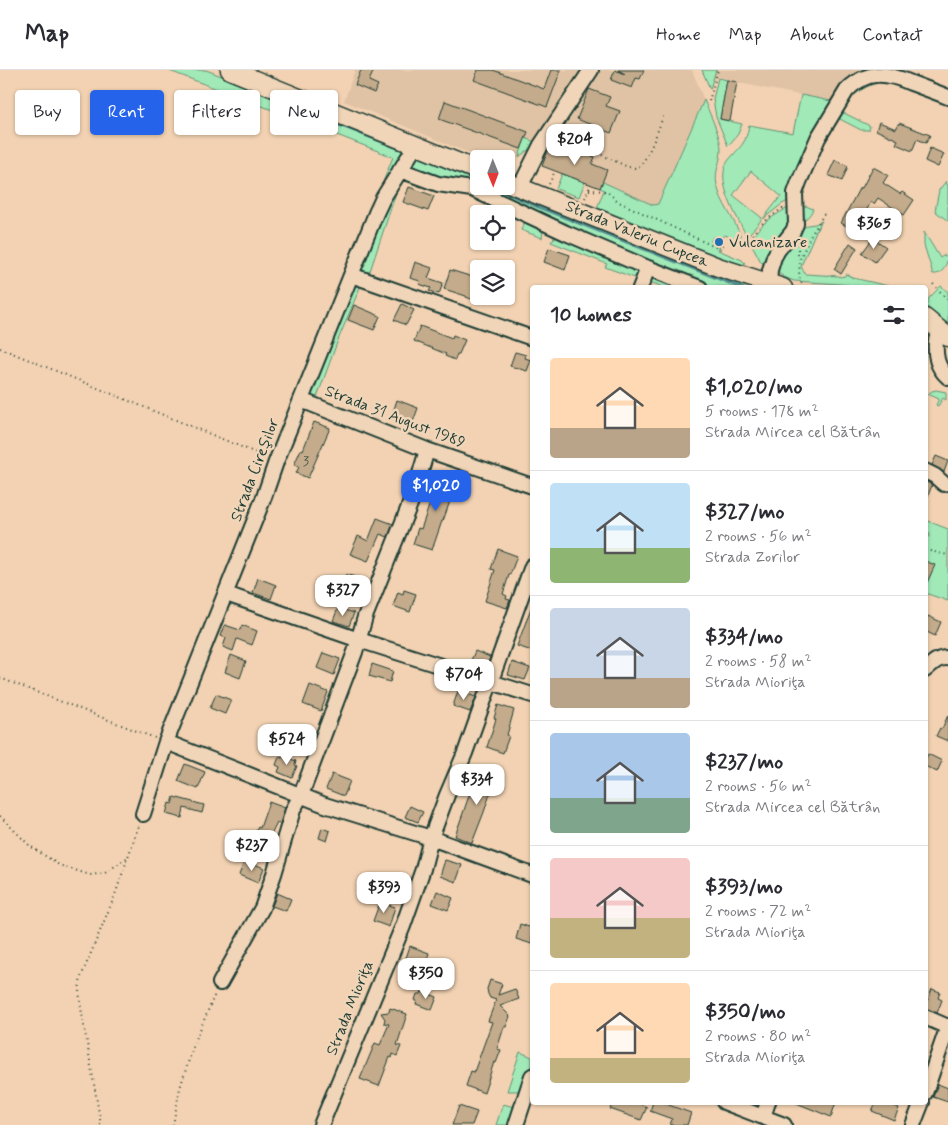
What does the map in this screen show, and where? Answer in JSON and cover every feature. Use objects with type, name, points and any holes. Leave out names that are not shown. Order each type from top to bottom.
[{"type":"main road","points":[[230,70],[470,166]]},
{"type":"main road","name":"Strada Valeriu Cupcea","points":[[515,185],[718,267],[770,285]]},
{"type":"main road","points":[[928,321],[942,336]]},
{"type":"street","points":[[515,181],[591,70]]},
{"type":"street","points":[[773,285],[770,270],[774,257],[796,224],[795,193],[799,182],[818,138],[847,90],[863,77],[880,73],[900,78],[948,97]]},
{"type":"street","name":"Strada Cireşilor","points":[[143,814],[166,742],[351,275],[383,198],[416,145]]},
{"type":"street","name":"Strada Valeriu Cupcea","points":[[400,170],[438,184],[472,189],[566,233],[692,285]]},
{"type":"street","points":[[641,285],[648,268]]},
{"type":"street","points":[[351,275],[530,337]]},
{"type":"street","points":[[928,348],[942,336]]},
{"type":"street","points":[[942,336],[935,356],[938,365],[948,377]]},
{"type":"street","name":"Strada 31 August 1989","points":[[302,400],[427,450],[530,485]]},
{"type":"street","points":[[220,983],[262,908],[293,810],[359,640],[365,617],[414,494],[427,450]]},
{"type":"street","points":[[928,472],[944,484]]},
{"type":"street","name":"Strada Mioriţa","points":[[321,1125],[403,926],[423,869],[431,838],[465,753],[530,572]]},
{"type":"street","points":[[226,594],[359,640],[530,694]]},
{"type":"street","points":[[928,667],[946,654]]},
{"type":"street","points":[[166,742],[325,805],[431,838],[530,874]]},
{"type":"street","points":[[928,1018],[948,1026],[928,1084]]},
{"type":"street","points":[[516,1125],[530,1082]]},
{"type":"street","points":[[732,1105],[784,1125]]},
{"type":"street","points":[[763,1117],[767,1105]]},
{"type":"street","points":[[913,1125],[921,1105]]},
{"type":"path","points":[[709,101],[718,70]]},
{"type":"path","points":[[552,128],[576,143],[628,167],[636,168],[640,166],[648,154],[664,114]]},
{"type":"path","points":[[547,189],[555,170]]},
{"type":"path","points":[[589,190],[606,191],[619,202],[717,248],[721,249],[724,243]]},
{"type":"path","points":[[748,244],[750,236],[757,228],[784,208],[795,203]]},
{"type":"path","points":[[802,285],[799,276],[800,259],[810,237],[824,214]]},
{"type":"path","points":[[933,284],[948,300]]},
{"type":"path","points":[[0,348],[276,462]]},
{"type":"path","points":[[928,551],[948,555]]},
{"type":"path","points":[[0,678],[166,742]]},
{"type":"path","points":[[101,1125],[79,990],[81,977],[129,856],[143,814]]},
{"type":"path","points":[[0,816],[30,846],[59,865],[90,874],[106,873],[129,856]]},
{"type":"path","points":[[173,1125],[180,1088],[194,1044],[220,983]]},
{"type":"shaded area","points":[[355,70],[692,70],[704,100],[658,204],[653,205],[603,182],[600,188],[542,166],[548,148],[526,138],[519,157],[515,160],[515,150],[470,150],[470,154],[344,101]]},
{"type":"shaded area","points":[[716,70],[857,70],[845,85],[836,102],[713,78]]},
{"type":"green space","points":[[167,70],[206,70],[257,90],[220,90]]},
{"type":"green space","points":[[702,70],[716,70],[710,89]]},
{"type":"green space","points":[[718,78],[727,80],[720,119],[742,124],[738,134],[728,146],[716,117],[713,99]]},
{"type":"green space","points":[[866,79],[886,81],[866,87],[848,100],[840,111],[870,126],[869,130],[861,130],[836,117],[839,108]]},
{"type":"green space","points":[[260,91],[270,95],[270,109],[260,105]]},
{"type":"green space","points":[[801,95],[836,102],[792,199],[782,204],[763,219],[781,196],[751,171],[733,195],[762,218],[747,237],[725,189],[724,169],[745,140],[749,125],[793,133]]},
{"type":"green space","points":[[704,100],[721,146],[716,175],[717,185],[721,198],[739,231],[742,244],[740,245],[726,235],[718,239],[713,237],[711,241],[720,245],[718,250],[742,260],[745,263],[743,266],[597,208],[604,190],[600,188],[603,182],[653,205],[658,204]]},
{"type":"green space","points":[[338,121],[406,148],[371,212],[393,157],[337,135]]},
{"type":"green space","points":[[525,138],[537,143],[519,157]]},
{"type":"green space","points":[[420,154],[470,173],[470,194],[409,170],[412,160]]},
{"type":"green space","points":[[562,174],[585,182],[579,197],[556,189]]},
{"type":"green space","points":[[402,175],[369,274],[356,269]]},
{"type":"green space","points":[[946,181],[948,187],[948,221],[935,211],[939,190]]},
{"type":"green space","points":[[515,192],[750,285],[703,285],[515,211],[515,205],[498,205],[473,195],[515,195]]},
{"type":"green space","points":[[806,206],[813,209],[807,218],[799,224],[802,208]]},
{"type":"green space","points":[[790,207],[794,222],[765,264],[761,262],[751,243],[753,237],[761,226],[778,213]]},
{"type":"green space","points":[[525,221],[543,229],[542,238],[521,230]]},
{"type":"green space","points":[[822,221],[801,266],[805,274],[840,277],[846,274],[853,278],[884,285],[848,285],[794,281],[777,272],[774,265],[795,234],[808,225]]},
{"type":"green space","points":[[924,232],[940,258],[944,255],[948,257],[945,267],[936,274],[933,274],[924,245]]},
{"type":"green space","points":[[556,235],[636,266],[638,272],[635,278],[605,267],[607,264],[551,242]]},
{"type":"green space","points":[[652,276],[685,285],[658,285],[648,281]]},
{"type":"green space","points":[[352,282],[361,285],[316,400],[306,397]]},
{"type":"green space","points":[[941,286],[948,292],[948,325],[928,308],[929,298]]},
{"type":"green space","points":[[936,390],[946,392],[946,400],[943,398],[938,406],[936,405],[939,399],[928,394]]},
{"type":"green space","points":[[928,521],[948,529],[948,601],[928,594],[928,536],[930,533],[928,532]]},
{"type":"green space","points":[[520,1052],[530,1056],[530,1072],[524,1091],[507,1091]]},
{"type":"green space","points":[[503,1104],[518,1108],[513,1125],[496,1125]]},
{"type":"building","points":[[361,70],[374,70],[369,81],[378,85],[374,93],[355,85]]},
{"type":"building","points":[[478,70],[493,70],[544,89],[551,70],[561,70],[547,107],[474,80]]},
{"type":"building","points":[[615,70],[625,74],[618,70],[644,70],[640,79],[636,78],[632,88],[611,80]]},
{"type":"building","points":[[727,80],[737,82],[730,121],[720,119]]},
{"type":"building","points":[[589,89],[610,97],[606,106],[620,111],[611,133],[577,119]]},
{"type":"building","points":[[445,101],[528,132],[521,149],[439,119]]},
{"type":"building","points":[[879,122],[896,129],[899,123],[930,135],[926,143],[917,139],[912,151],[896,144],[898,140],[876,130]]},
{"type":"building","points":[[566,146],[595,157],[592,164],[607,170],[600,188],[542,166],[549,148],[563,154]]},
{"type":"building","points":[[930,148],[944,154],[938,167],[925,161]]},
{"type":"building","points":[[835,160],[848,166],[842,181],[828,175]]},
{"type":"building","points":[[873,167],[888,175],[883,183],[914,200],[904,215],[878,198],[874,204],[871,202],[855,231],[841,223]]},
{"type":"building","points":[[409,187],[434,196],[428,211],[403,202]]},
{"type":"building","points":[[873,238],[886,247],[875,262],[862,253]]},
{"type":"building","points":[[850,243],[857,248],[841,274],[834,269]]},
{"type":"building","points":[[549,248],[570,255],[565,270],[544,262]]},
{"type":"building","points":[[415,262],[432,268],[428,278],[443,283],[439,294],[429,291],[431,288],[419,284],[420,281],[410,278]]},
{"type":"building","points":[[450,270],[470,276],[470,299],[444,289]]},
{"type":"building","points":[[402,304],[414,310],[406,325],[394,320]]},
{"type":"building","points":[[354,305],[380,316],[374,330],[348,320]]},
{"type":"building","points":[[420,326],[452,338],[453,335],[465,340],[455,360],[445,356],[446,354],[414,341]]},
{"type":"building","points":[[515,352],[526,355],[525,358],[530,360],[527,371],[510,366]]},
{"type":"building","points":[[397,400],[418,408],[413,422],[408,420],[407,424],[391,418]]},
{"type":"building","points":[[314,422],[330,428],[308,478],[296,473],[299,467],[294,465],[301,449],[303,450]]},
{"type":"building","points":[[936,456],[948,461],[944,472],[932,465]]},
{"type":"building","points":[[437,473],[457,481],[432,550],[413,544],[418,528],[421,529],[435,489],[432,488]]},
{"type":"building","points":[[928,483],[932,485],[928,496]]},
{"type":"building","points":[[377,518],[393,524],[388,537],[380,534],[368,561],[350,554],[358,536],[368,541]]},
{"type":"building","points":[[498,549],[517,556],[503,594],[507,596],[506,599],[510,600],[507,608],[485,601],[495,570],[491,569]]},
{"type":"building","points":[[928,562],[935,565],[928,580]]},
{"type":"building","points":[[346,574],[366,581],[361,594],[341,587]]},
{"type":"building","points":[[258,578],[276,585],[271,599],[253,593]]},
{"type":"building","points":[[404,590],[416,594],[410,612],[393,606],[398,592],[403,594]]},
{"type":"building","points":[[338,608],[354,613],[349,626],[333,621]]},
{"type":"building","points":[[530,611],[530,650],[517,646]]},
{"type":"building","points":[[928,616],[941,622],[935,636],[928,632]]},
{"type":"building","points":[[225,625],[240,630],[242,625],[257,631],[252,645],[237,639],[233,651],[223,647],[226,638],[221,636]]},
{"type":"building","points":[[475,651],[490,657],[486,670],[470,663]]},
{"type":"building","points":[[323,653],[340,659],[334,675],[317,668]]},
{"type":"building","points":[[231,655],[246,661],[240,678],[225,672]]},
{"type":"building","points":[[512,662],[530,668],[525,680],[508,675]]},
{"type":"building","points":[[372,664],[393,671],[390,682],[369,676]]},
{"type":"building","points":[[310,685],[328,692],[321,711],[303,704]]},
{"type":"building","points":[[458,691],[476,697],[470,712],[453,706]]},
{"type":"building","points":[[216,694],[231,700],[225,714],[210,708]]},
{"type":"building","points":[[498,705],[514,710],[507,735],[509,736],[503,753],[487,747],[496,719],[494,718]]},
{"type":"building","points":[[948,715],[948,741],[936,736],[940,728],[942,729]]},
{"type":"building","points":[[928,754],[942,761],[937,772],[928,768]]},
{"type":"building","points":[[283,756],[296,761],[295,765],[297,766],[292,778],[278,772],[280,767],[276,765],[279,757],[282,758]]},
{"type":"building","points":[[185,764],[205,772],[198,789],[178,781]]},
{"type":"building","points":[[483,767],[499,773],[472,843],[455,836],[470,793],[475,794]]},
{"type":"building","points":[[332,774],[350,781],[344,796],[326,789]]},
{"type":"building","points":[[174,797],[204,805],[202,813],[184,808],[182,818],[166,814],[169,803],[172,804]]},
{"type":"building","points":[[269,802],[285,808],[280,824],[277,823],[268,841],[274,844],[271,851],[265,853],[249,845],[258,827],[260,828]]},
{"type":"building","points":[[410,806],[423,812],[418,822],[405,817]]},
{"type":"building","points":[[322,828],[330,831],[327,841],[319,838]]},
{"type":"building","points":[[245,860],[264,868],[258,883],[239,875]]},
{"type":"building","points":[[445,860],[462,865],[456,882],[440,876]]},
{"type":"building","points":[[437,891],[453,898],[448,910],[432,904]]},
{"type":"building","points":[[277,893],[291,899],[286,911],[272,906]]},
{"type":"building","points":[[380,902],[395,907],[389,927],[373,921]]},
{"type":"building","points":[[520,924],[530,927],[530,943],[516,939]]},
{"type":"building","points":[[410,946],[429,953],[423,971],[404,964]]},
{"type":"building","points":[[490,980],[502,984],[498,995],[515,989],[519,999],[500,1006],[510,1016],[506,1027],[504,1027],[497,1049],[501,1050],[496,1063],[494,1062],[484,1093],[466,1086],[471,1071],[474,1072],[492,1022],[488,1021],[496,1000],[490,998],[488,994],[487,989]]},
{"type":"building","points":[[932,989],[940,992],[938,998],[942,1000],[937,1013],[928,1009],[928,1000]]},
{"type":"building","points":[[422,991],[437,997],[432,1010],[416,1004],[417,994],[421,994]]},
{"type":"building","points":[[390,1008],[407,1014],[397,1045],[401,1046],[397,1056],[393,1054],[392,1058],[390,1057],[379,1086],[360,1079],[375,1043],[380,1045],[389,1024],[384,1023],[385,1019],[381,1013],[389,1012]]},
{"type":"building","points":[[938,1084],[948,1088],[948,1102],[933,1097]]},
{"type":"building","points":[[612,1105],[643,1105],[647,1107],[641,1120],[610,1109]]},
{"type":"building","points":[[652,1105],[669,1105],[691,1113],[687,1125],[670,1125],[672,1119],[650,1111]]},
{"type":"building","points":[[801,1105],[835,1105],[831,1117]]},
{"type":"building","points":[[875,1105],[892,1105],[899,1108],[894,1120],[872,1111]]},
{"type":"building","points":[[459,1106],[477,1112],[472,1125],[452,1125]]},
{"type":"waterway","points":[[338,124],[403,150]]},
{"type":"waterway","points":[[419,156],[470,177]]},
{"type":"waterway","points":[[511,195],[734,285]]},
{"type":"place","name":"Vulcanizare","points":[[719,242]]}]
